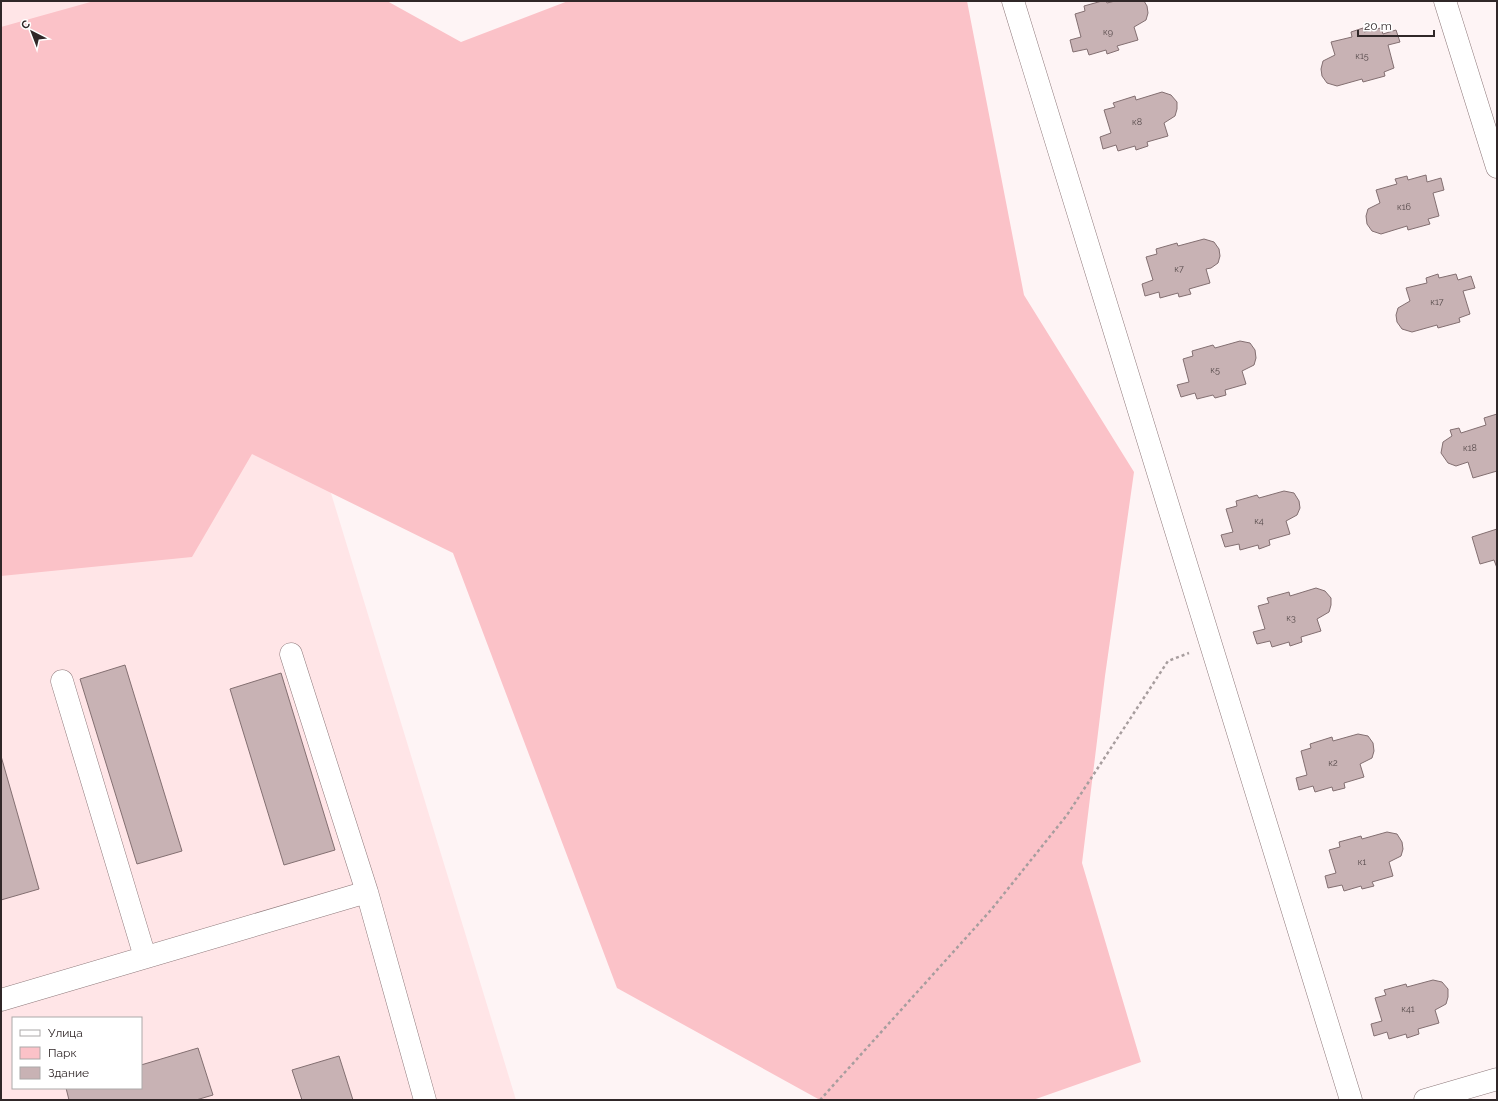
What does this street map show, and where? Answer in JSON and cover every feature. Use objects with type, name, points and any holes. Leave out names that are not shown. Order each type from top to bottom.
[{"type":"lane","points":[[1013,1],[1351,1100]]},
{"type":"lane","points":[[1445,1],[1497,167]]},
{"type":"lane","points":[[291,654],[367,892],[426,1100]]},
{"type":"lane","points":[[62,681],[145,957]]},
{"type":"lane","points":[[1,1000],[367,892]]},
{"type":"lane","points":[[1425,1100],[1497,1079]]},
{"type":"path","points":[[820,1100],[991,910],[1067,815],[1168,661],[1210,644]]},
{"type":"shaded area","points":[[1,1],[181,1],[516,1100],[1,1100]]},
{"type":"green space","points":[[94,1],[387,1],[461,42],[568,1],[967,1],[1024,295],[1134,472],[1105,676],[1082,863],[1141,1062],[1033,1100],[820,1100],[617,988],[453,553],[252,454],[192,557],[1,576],[1,27]]},
{"type":"building","points":[[1106,1],[1107,3],[1115,1],[1144,1],[1147,6],[1148,13],[1146,20],[1134,27],[1138,40],[1117,46],[1119,50],[1107,54],[1106,50],[1089,55],[1087,49],[1073,52],[1070,40],[1081,37],[1075,14],[1085,11],[1084,6]]},
{"type":"building","points":[[1363,28],[1364,32],[1381,28],[1383,34],[1396,30],[1400,42],[1388,45],[1394,68],[1384,72],[1385,76],[1363,82],[1362,79],[1337,86],[1327,83],[1322,76],[1321,69],[1323,61],[1335,55],[1331,42],[1352,37],[1351,32]]},
{"type":"building","points":[[1162,92],[1171,95],[1177,102],[1175,116],[1164,123],[1168,136],[1147,142],[1148,146],[1136,150],[1135,146],[1118,151],[1116,145],[1103,149],[1100,137],[1111,133],[1104,110],[1115,107],[1113,103],[1135,96],[1136,100]]},
{"type":"building","points":[[1426,175],[1427,182],[1441,178],[1444,190],[1433,193],[1439,216],[1428,219],[1430,224],[1408,230],[1407,226],[1381,234],[1372,231],[1367,224],[1366,216],[1368,209],[1380,203],[1376,190],[1397,184],[1395,179],[1407,176],[1408,180]]},
{"type":"building","points":[[1204,239],[1214,242],[1219,249],[1220,256],[1218,263],[1211,268],[1206,269],[1210,283],[1189,289],[1191,294],[1179,297],[1178,293],[1160,298],[1159,292],[1145,296],[1142,284],[1153,280],[1146,257],[1157,254],[1156,249],[1177,243],[1178,246]]},
{"type":"building","points":[[1438,274],[1439,278],[1456,274],[1458,280],[1471,276],[1475,288],[1463,291],[1470,314],[1459,318],[1460,322],[1438,328],[1437,325],[1412,332],[1402,329],[1397,322],[1396,315],[1398,308],[1410,301],[1406,288],[1427,283],[1426,278]]},
{"type":"building","points":[[1240,341],[1250,343],[1255,350],[1256,358],[1254,365],[1242,371],[1246,384],[1225,390],[1226,395],[1215,398],[1213,395],[1197,399],[1195,393],[1181,397],[1177,385],[1189,382],[1183,359],[1193,356],[1192,351],[1213,345],[1215,348]]},
{"type":"building","points":[[1497,414],[1497,471],[1473,478],[1468,462],[1456,466],[1448,463],[1441,453],[1443,442],[1452,436],[1450,430],[1459,428],[1461,433],[1486,425],[1484,418]]},
{"type":"building","points":[[1284,491],[1294,493],[1299,501],[1300,508],[1297,515],[1286,521],[1290,534],[1269,540],[1270,545],[1259,549],[1258,545],[1240,550],[1239,544],[1225,547],[1221,535],[1233,532],[1226,509],[1237,506],[1236,501],[1257,495],[1259,498]]},
{"type":"building","points":[[1497,529],[1497,568],[1494,560],[1480,564],[1472,537]]},
{"type":"building","points":[[1316,588],[1325,591],[1331,598],[1329,612],[1317,619],[1321,631],[1301,637],[1302,642],[1290,646],[1289,642],[1272,647],[1270,641],[1257,644],[1253,632],[1265,629],[1258,606],[1269,603],[1267,598],[1289,592],[1290,596]]},
{"type":"building","points":[[125,665],[182,851],[137,864],[80,679]]},
{"type":"building","points":[[281,673],[335,850],[284,865],[230,689]]},
{"type":"building","points":[[1358,734],[1368,736],[1373,743],[1374,751],[1372,758],[1360,764],[1364,777],[1344,783],[1345,788],[1333,791],[1332,787],[1315,792],[1313,786],[1299,790],[1296,778],[1307,775],[1301,751],[1311,748],[1310,744],[1332,737],[1333,741]]},
{"type":"building","points":[[1,756],[39,889],[1,900]]},
{"type":"building","points":[[1387,832],[1397,834],[1402,842],[1403,849],[1401,856],[1389,862],[1393,876],[1372,882],[1374,886],[1362,889],[1361,886],[1344,891],[1342,885],[1328,888],[1325,876],[1336,873],[1329,850],[1340,847],[1339,842],[1361,836],[1362,839]]},
{"type":"building","points":[[1433,980],[1442,982],[1448,989],[1446,1004],[1435,1010],[1439,1023],[1418,1029],[1419,1034],[1407,1038],[1406,1034],[1389,1039],[1387,1032],[1374,1036],[1371,1024],[1382,1021],[1375,998],[1386,995],[1384,990],[1406,984],[1407,987]]},
{"type":"building","points":[[198,1048],[213,1095],[196,1100],[69,1100],[66,1089],[142,1089],[142,1065]]},
{"type":"building","points":[[339,1056],[353,1100],[302,1100],[292,1070]]}]
